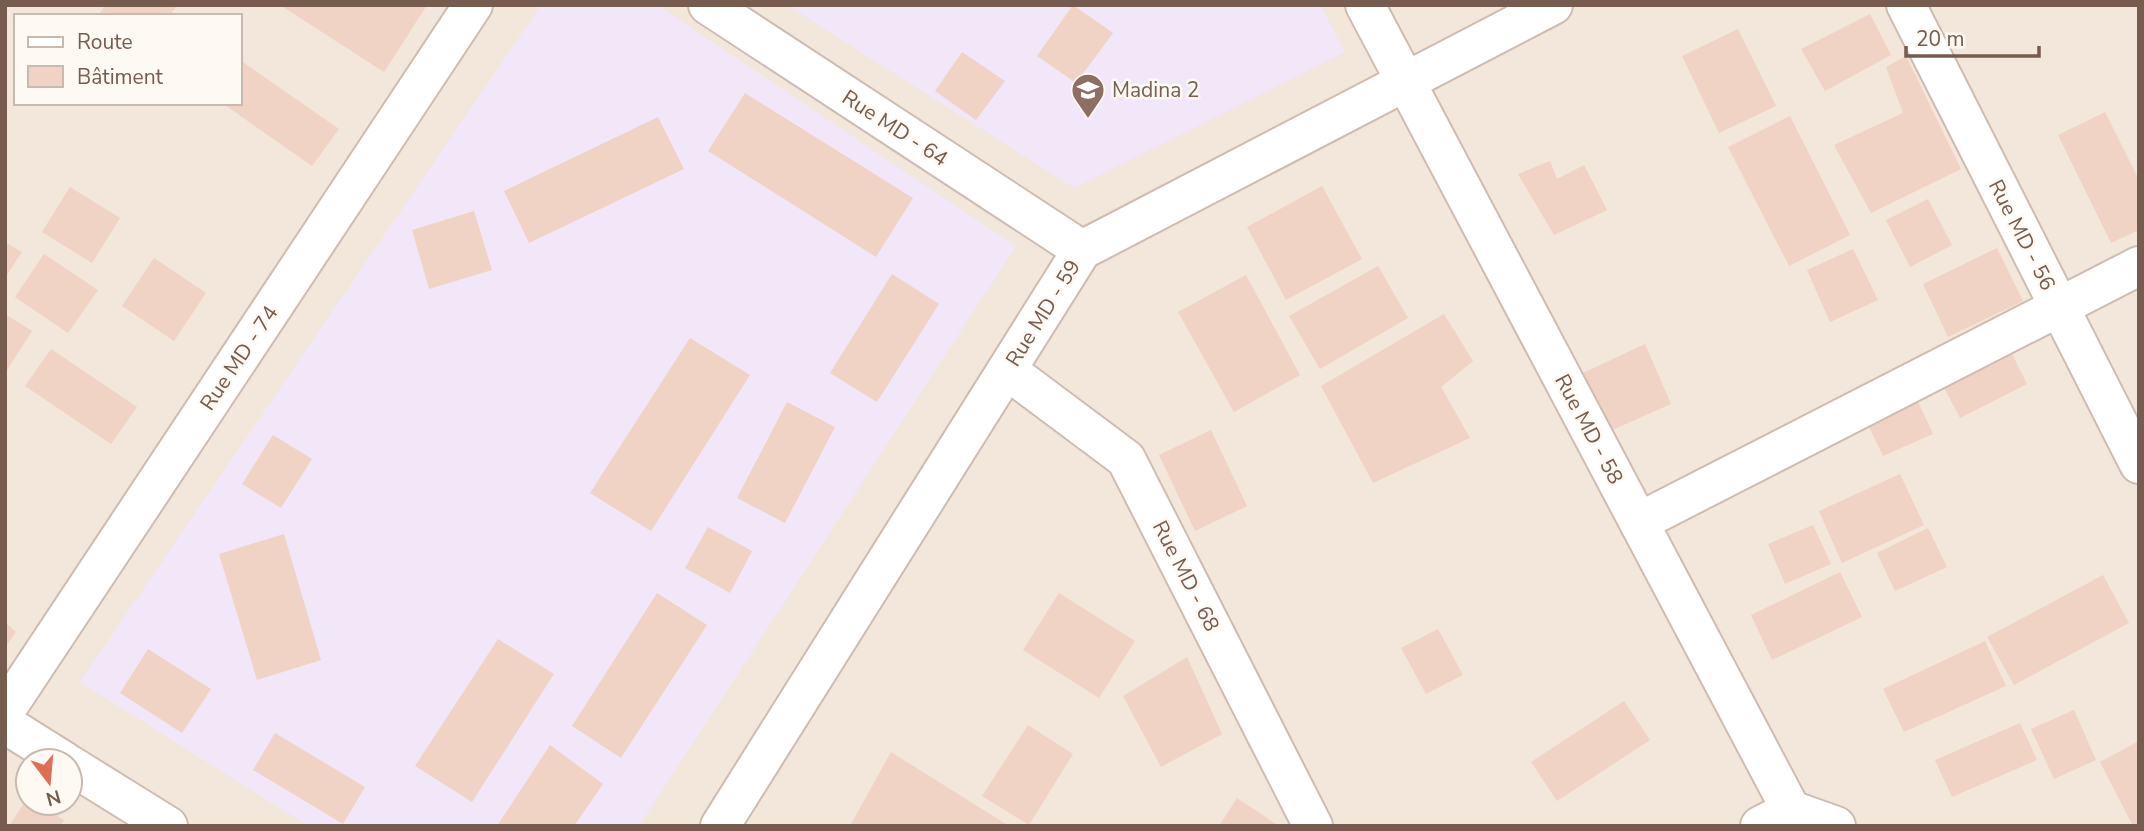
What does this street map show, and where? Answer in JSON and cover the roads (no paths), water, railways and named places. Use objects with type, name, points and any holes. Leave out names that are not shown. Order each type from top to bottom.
[{"type":"street","name":"Rue MD - 74","points":[[5,712],[473,5]]},
{"type":"street","name":"Rue MD - 64","points":[[708,5],[1082,250]]},
{"type":"street","name":"Rue MD - 58","points":[[1365,5],[1639,522],[1775,818],[1836,826]]},
{"type":"street","name":"Rue MD - 59","points":[[720,826],[1082,250],[1553,5]]},
{"type":"street","name":"Rue MD - 56","points":[[1906,5],[2139,464]]},
{"type":"street","points":[[1639,522],[2139,267]]},
{"type":"street","name":"Rue MD - 68","points":[[1007,370],[1126,460],[1313,826]]},
{"type":"street","points":[[5,724],[42,747]]},
{"type":"street","points":[[84,774],[168,826]]},
{"type":"place","name":"Madina 2","points":[[1088,120]]}]
